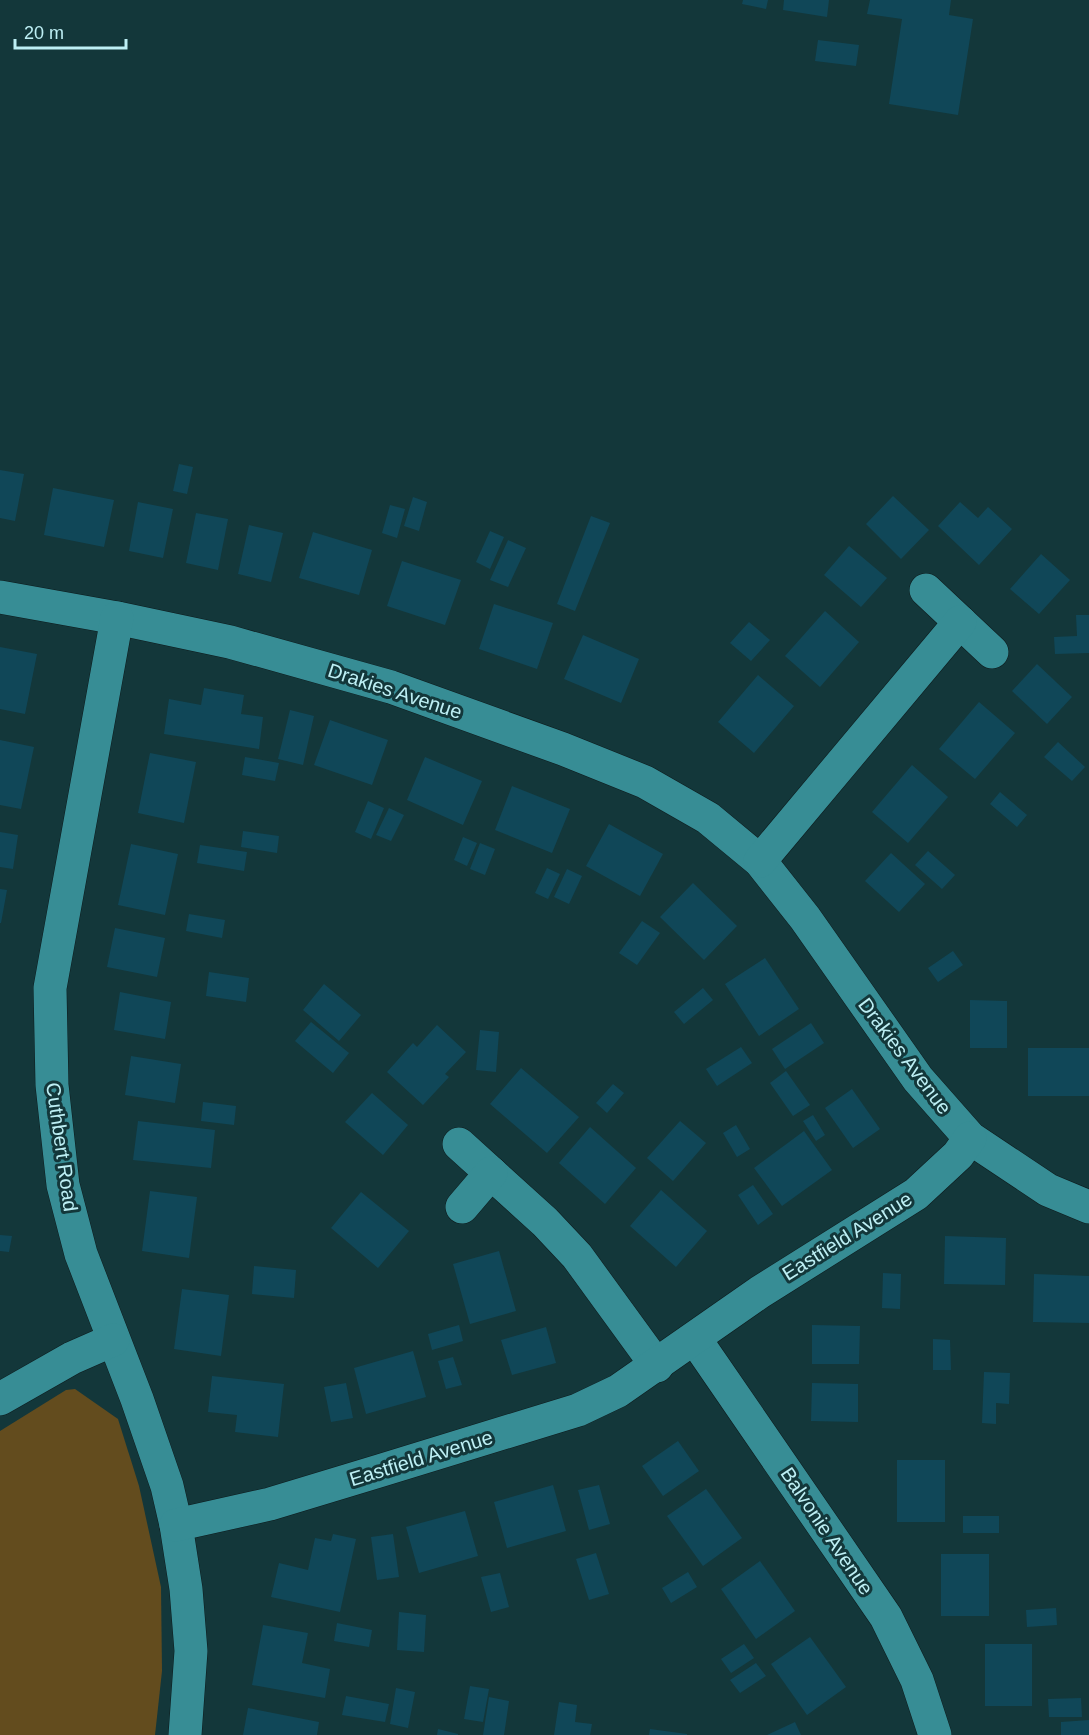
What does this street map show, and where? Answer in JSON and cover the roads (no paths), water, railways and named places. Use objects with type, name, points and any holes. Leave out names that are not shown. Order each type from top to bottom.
[{"type":"street","points":[[926,590],[992,652]]},
{"type":"street","name":"Drakies Avenue","points":[[0,597],[231,642],[391,687],[563,749],[645,782],[708,818],[760,861],[805,918],[918,1079],[970,1138],[1048,1190],[1089,1207]]},
{"type":"street","name":"Cuthbert Road","points":[[117,618],[50,988],[52,1085],[63,1185],[81,1254],[137,1399],[167,1486],[176,1525],[186,1589],[191,1651],[185,1735]]},
{"type":"street","points":[[760,861],[960,622]]},
{"type":"street","name":"Eastfield Avenue","points":[[176,1525],[270,1503],[578,1410],[618,1391],[760,1292],[915,1194],[958,1155],[970,1138]]},
{"type":"street","points":[[459,1144],[545,1222],[577,1256],[657,1366]]},
{"type":"street","points":[[462,1207],[491,1173]]},
{"type":"street","name":"Balvonie Avenue","points":[[694,1339],[886,1617],[917,1680],[935,1735]]},
{"type":"street","points":[[0,1399],[72,1358],[113,1340]]}]
